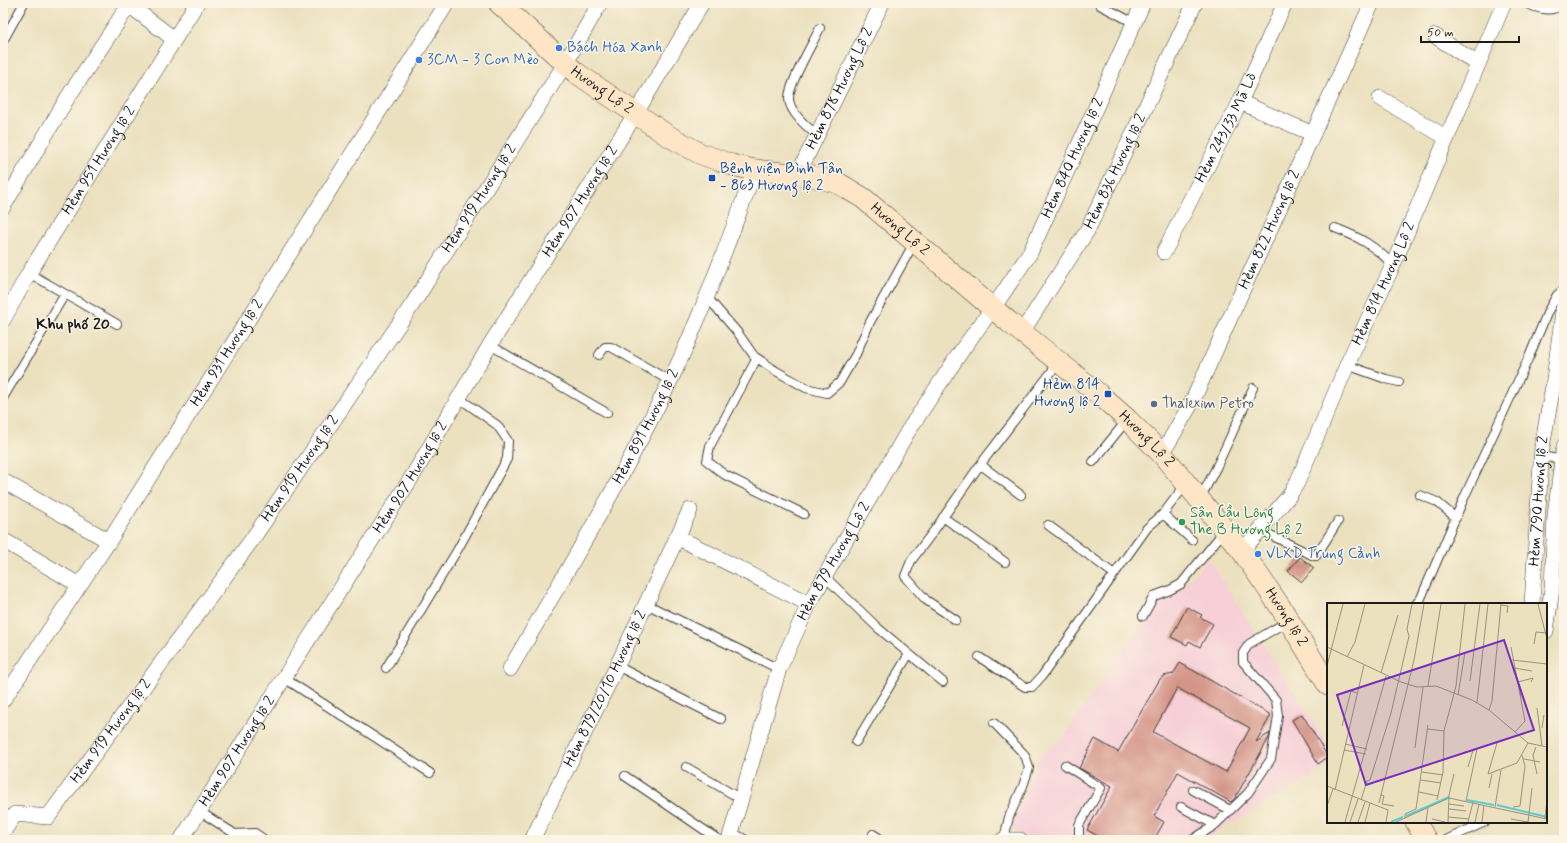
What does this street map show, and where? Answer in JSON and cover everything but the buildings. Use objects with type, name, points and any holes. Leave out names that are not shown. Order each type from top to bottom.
[{"type":"main road","name":"Hương Lộ 2","points":[[499,3],[565,64],[667,134],[701,154],[732,165],[754,170],[812,176],[838,183],[863,198],[1128,420],[1162,454],[1242,551]]},
{"type":"main road","name":"Hương lộ 2","points":[[1242,551],[1289,621],[1327,684]]},
{"type":"main road","points":[[1417,823],[1426,840]]},
{"type":"street","name":"Hẻm 951 Hương lộ 2","points":[[3,320],[29,273],[197,3]]},
{"type":"street","name":"Hẻm 931 Hương lộ 2","points":[[3,700],[109,541],[447,3]]},
{"type":"street","points":[[565,64],[600,3]]},
{"type":"street","name":"Hẻm 878 Hương Lộ 2","points":[[798,174],[882,3]]},
{"type":"street","name":"Hẻm 840 Hương lộ 2","points":[[993,308],[1030,253],[1143,3]]},
{"type":"street","name":"Hẻm 836 Hương lộ 2","points":[[1022,332],[1087,232],[1196,3]]},
{"type":"street","name":"Hẻm 243/33 Mã Lò","points":[[1164,252],[1240,102],[1285,3]]},
{"type":"street","name":"Hẻm 822 Hương lộ 2","points":[[1162,454],[1193,400],[1372,3]]},
{"type":"street","name":"Hẻm 814 Hương Lộ 2","points":[[1242,551],[1289,496],[1297,483],[1393,265],[1504,3]]},
{"type":"street","points":[[3,208],[68,97],[128,4],[174,39]]},
{"type":"street","name":"Hẻm 907 Hương lộ 2","points":[[181,840],[415,472],[490,345],[636,113],[699,4]]},
{"type":"street","points":[[1435,36],[1478,64]]},
{"type":"street","name":"Hẻm 919 Hương lộ 2","points":[[3,832],[15,814],[48,817],[251,541],[412,305],[565,64]]},
{"type":"street","points":[[1380,98],[1447,138]]},
{"type":"street","points":[[1240,102],[1313,134]]},
{"type":"street","name":"Hẻm 891 Hương lộ 2","points":[[510,669],[596,522],[670,381],[707,297],[754,170]]},
{"type":"street","name":"Hẻm 790 Hương lộ 2","points":[[1532,603],[1542,456],[1558,386],[1564,304]]},
{"type":"street","name":"Hẻm 879 Hương Lộ 2","points":[[727,837],[741,799],[779,669],[809,604],[908,431],[964,347],[993,308]]},
{"type":"street","points":[[1547,624],[1552,589],[1555,515],[1563,456]]},
{"type":"street","points":[[3,481],[109,541]]},
{"type":"street","name":"Hẻm 879/20/10 Hương lộ 2","points":[[532,840],[617,666],[690,510]]},
{"type":"street","points":[[677,537],[809,604]]},
{"type":"street","points":[[3,540],[79,585]]},
{"type":"street","points":[[1003,840],[1020,840]]},
{"type":"lane","points":[[3,41],[24,3]]},
{"type":"lane","points":[[1525,3],[1547,10],[1558,9],[1564,3]]},
{"type":"lane","points":[[1100,5],[1134,23]]},
{"type":"lane","points":[[817,135],[803,124],[789,100],[791,88],[820,28]]},
{"type":"lane","points":[[1335,228],[1355,236],[1380,252],[1393,265]]},
{"type":"lane","points":[[707,297],[738,333],[754,356],[776,371],[806,388],[827,393],[840,382],[856,354],[870,322],[914,242]]},
{"type":"lane","points":[[29,273],[117,324]]},
{"type":"lane","points":[[1417,603],[1421,598],[1529,357],[1548,311],[1557,295],[1564,289]]},
{"type":"lane","points":[[3,398],[66,294]]},
{"type":"lane","points":[[490,345],[607,413]]},
{"type":"lane","points":[[599,355],[605,347],[611,347],[670,381]]},
{"type":"lane","points":[[757,358],[710,446],[707,461],[725,475],[804,514]]},
{"type":"lane","points":[[956,620],[926,600],[906,576],[911,560],[1059,362]]},
{"type":"lane","points":[[1348,365],[1386,379],[1399,382]]},
{"type":"lane","points":[[1199,500],[1216,468],[1253,388]]},
{"type":"lane","points":[[386,668],[458,549],[507,459],[508,442],[497,425],[459,398]]},
{"type":"lane","points":[[1093,462],[1128,420]]},
{"type":"lane","points":[[1542,456],[1563,456]]},
{"type":"lane","points":[[981,465],[1021,495]]},
{"type":"lane","points":[[979,657],[1025,687],[1032,687],[1042,676],[1147,528],[1163,514],[1186,483]]},
{"type":"lane","points":[[1420,495],[1437,502],[1456,518]]},
{"type":"lane","points":[[1163,514],[1192,540]]},
{"type":"lane","points":[[943,517],[1006,562]]},
{"type":"lane","points":[[1260,530],[1316,556],[1338,521]]},
{"type":"lane","points":[[1048,525],[1114,574]]},
{"type":"lane","points":[[1143,616],[1154,596],[1181,584],[1225,529]]},
{"type":"lane","points":[[824,576],[878,628],[943,682]]},
{"type":"lane","points":[[646,604],[779,669]]},
{"type":"lane","points":[[1192,840],[1215,825],[1248,793],[1271,759],[1278,716],[1276,700],[1243,662],[1243,652],[1249,644],[1289,621]]},
{"type":"lane","points":[[856,742],[909,654]]},
{"type":"lane","points":[[617,666],[721,719]]},
{"type":"lane","points":[[284,678],[430,773]]},
{"type":"lane","points":[[994,723],[1023,753],[1029,768],[1023,786],[1009,817],[1003,840]]},
{"type":"lane","points":[[1065,765],[1101,788],[1080,825],[1079,838],[1082,840]]},
{"type":"lane","points":[[686,767],[741,799]]},
{"type":"lane","points":[[625,776],[727,837],[746,840]]},
{"type":"lane","points":[[1193,790],[1230,810]]},
{"type":"lane","points":[[1181,807],[1215,825]]},
{"type":"lane","points":[[199,812],[235,834],[255,833],[266,840]]},
{"type":"lane","points":[[1446,840],[1483,823]]},
{"type":"lane","points":[[873,834],[882,840]]},
{"type":"shaded area","points":[[1208,558],[1327,743],[1327,767],[1204,840],[1031,840],[1011,828],[1040,754],[1060,741],[1161,597],[1179,590]]},
{"type":"place","name":"Bách Hóa Xanh","points":[[559,48]]},
{"type":"place","name":"3CM - 3 Con Mèo","points":[[419,60]]},
{"type":"place","name":"Bệnh viện Bình Tân - 863 Hương lộ 2","points":[[712,178]]},
{"type":"place","name":"Hẻm 814 Hương lộ 2","points":[[1108,394]]},
{"type":"place","name":"Thalexim Petro","points":[[1154,404]]},
{"type":"place","name":"Sân Cầu Lông The B Hương Lộ 2","points":[[1182,522]]},
{"type":"place","name":"VLXD Trung Cảnh","points":[[1258,554]]},
{"type":"district","name":"Khu phố 20","points":[[73,324]]}]
